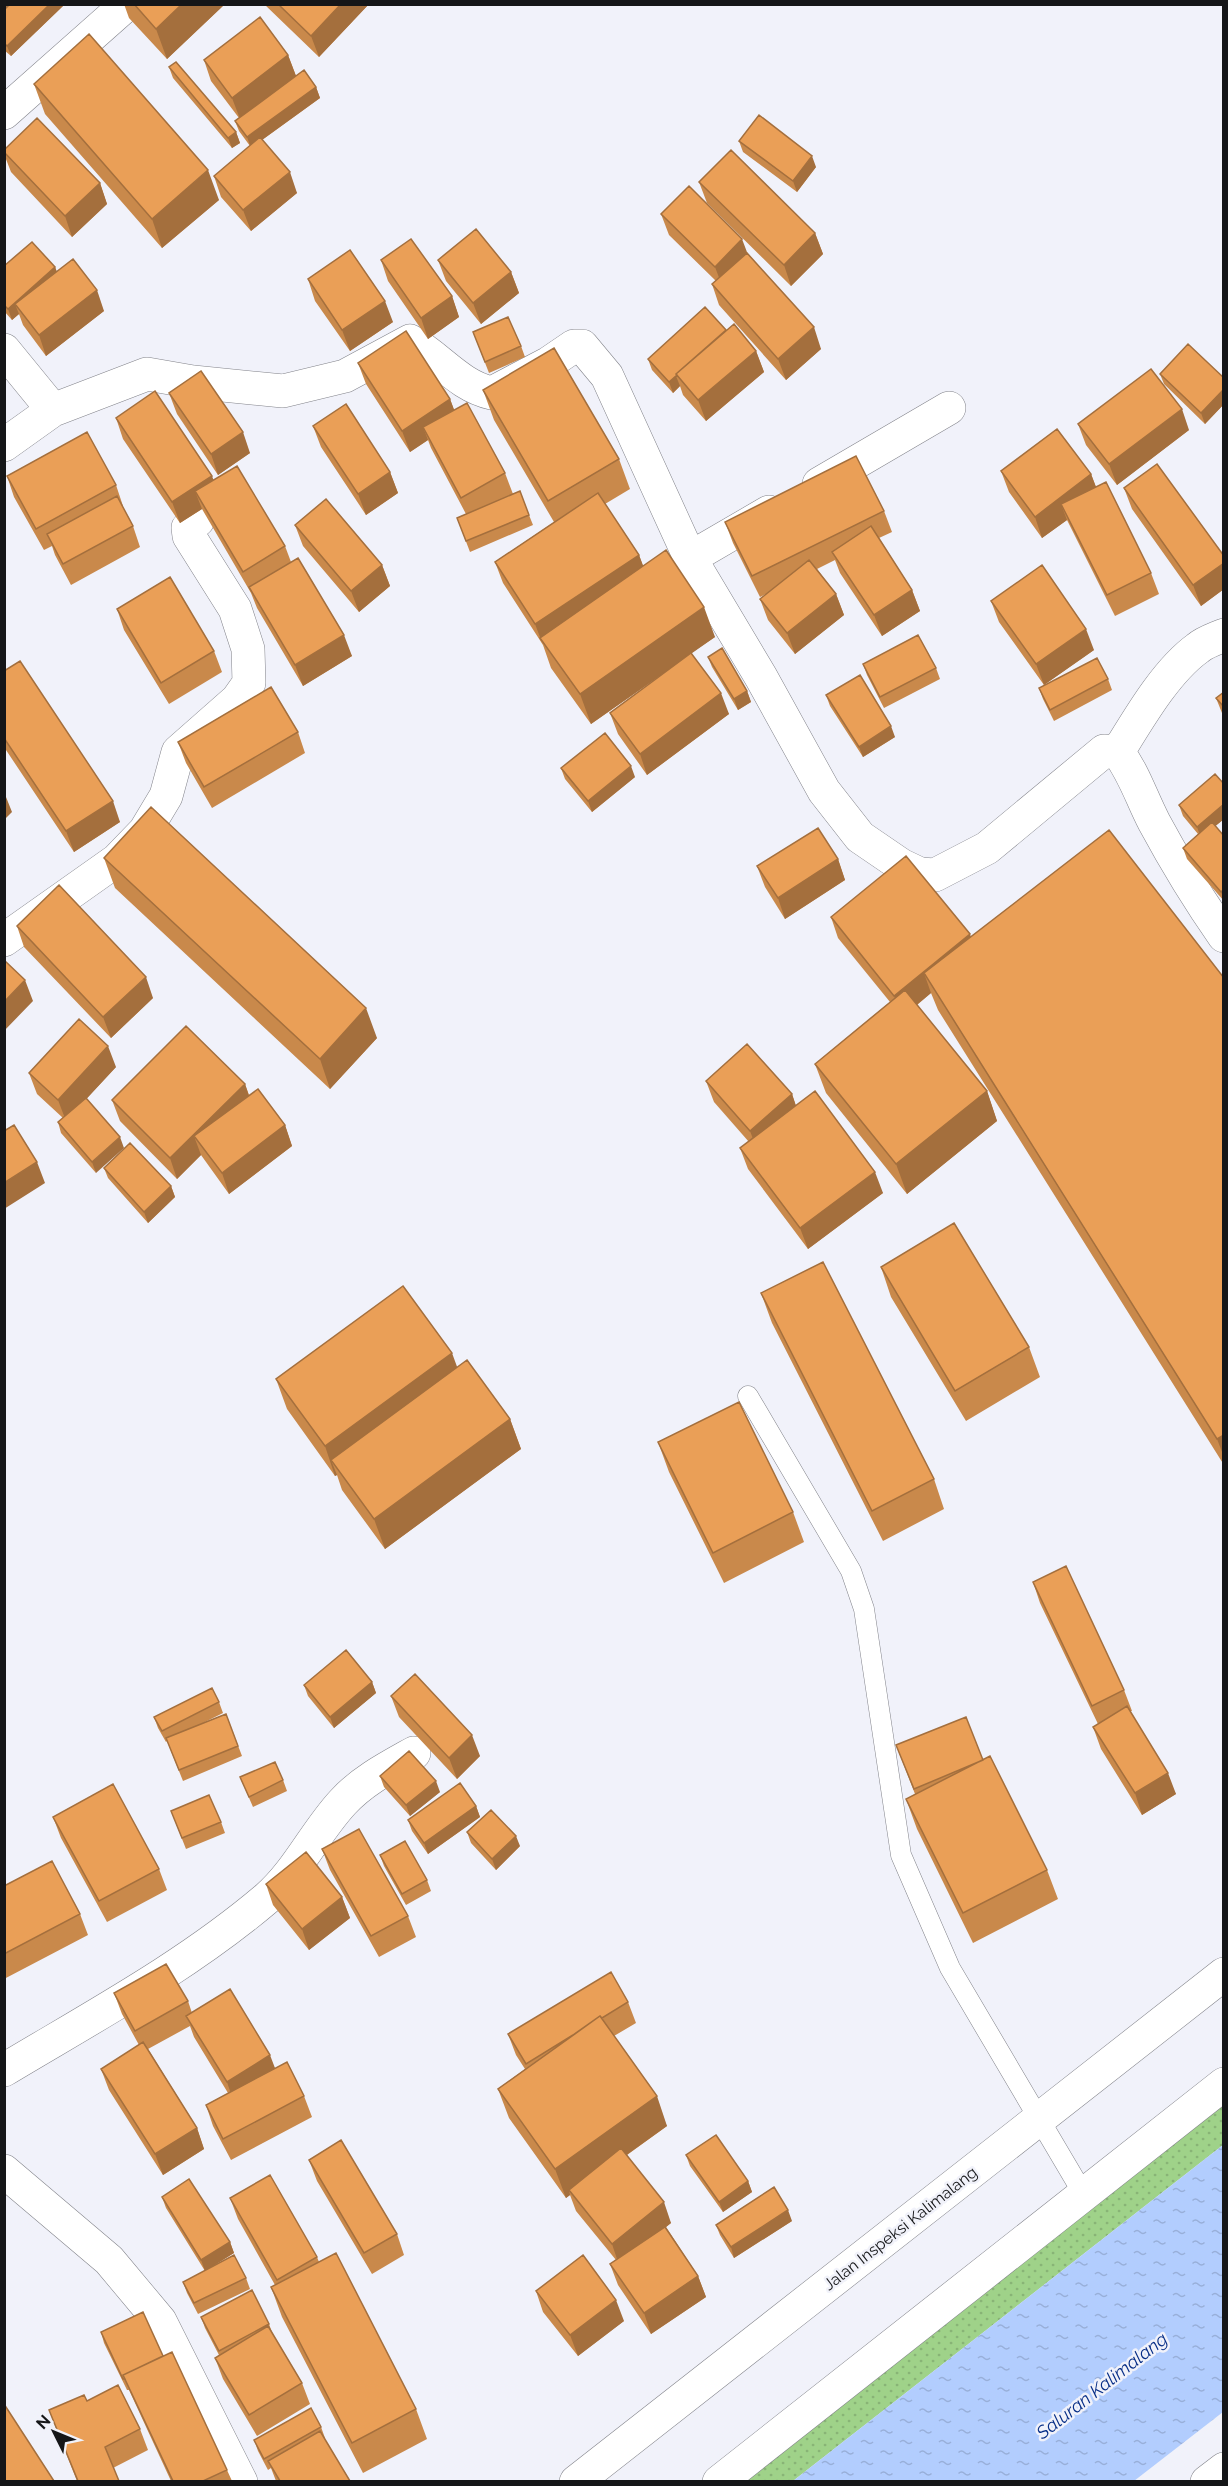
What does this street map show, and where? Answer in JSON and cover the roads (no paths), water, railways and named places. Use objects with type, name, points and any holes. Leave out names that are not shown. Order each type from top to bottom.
[{"type":"street","points":[[4,112],[127,4]]},
{"type":"street","points":[[4,446],[53,410],[147,375],[283,391],[345,376],[410,341],[421,347],[464,382],[477,390],[492,393],[549,363],[574,345],[582,346],[608,376],[690,558],[761,677],[824,791],[860,837],[901,865],[920,874],[935,875],[987,848],[1104,751],[1119,752]]},
{"type":"street","points":[[4,350],[53,410]]},
{"type":"street","points":[[690,558],[949,408]]},
{"type":"street","points":[[4,940],[117,860],[145,831],[166,796],[178,752],[237,700],[249,683],[248,649],[235,609],[189,536],[188,528],[198,520]]},
{"type":"street","points":[[1119,752],[1140,716],[1176,667],[1200,646],[1224,635]]},
{"type":"street","points":[[1119,752],[1132,771],[1153,819],[1194,894],[1224,936]]},
{"type":"street","points":[[4,2070],[205,1947],[269,1897],[343,1801],[364,1784],[414,1753]]},
{"type":"street","name":"Jalan Inspeksi Kalimalang","points":[[576,2481],[1224,1974]]},
{"type":"street","points":[[719,2481],[1224,2084]]},
{"type":"street","points":[[4,2171],[109,2260],[160,2322],[241,2481]]},
{"type":"street","points":[[1207,2481],[1224,2469]]},
{"type":"lane","points":[[748,1396],[851,1571],[864,1609],[901,1855],[950,1968],[1084,2195]]},
{"type":"water","name":"Saluran Kalimalang","points":[[1223,2145],[1223,2412],[1134,2481],[793,2481]]}]
